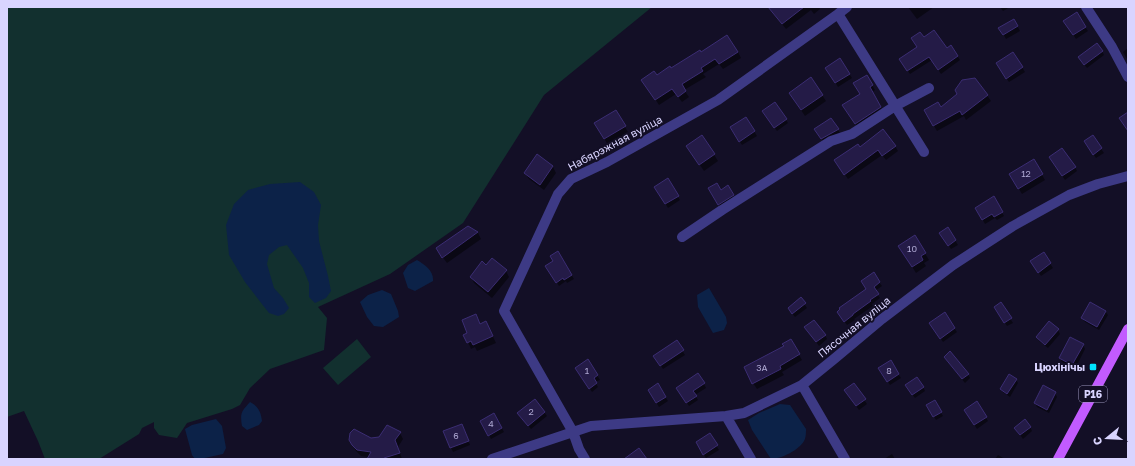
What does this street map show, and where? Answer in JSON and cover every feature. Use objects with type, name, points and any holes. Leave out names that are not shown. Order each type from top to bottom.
[{"type":"main road","name":"Р16","points":[[1058,459],[1128,329]]},
{"type":"street","name":"Набярэжная вуліца","points":[[573,432],[504,311],[558,194],[572,179],[607,162],[718,100],[847,7]]},
{"type":"street","points":[[1086,7],[1112,47],[1128,77]]},
{"type":"street","points":[[838,14],[924,152]]},
{"type":"street","points":[[682,237],[831,141],[852,134],[895,106],[929,88]]},
{"type":"street","name":"Пясочная вуліца","points":[[492,459],[591,426],[726,416],[744,413],[802,384],[882,319],[953,265],[1013,226],[1069,195],[1098,184],[1128,176]]},
{"type":"street","points":[[802,384],[845,459]]},
{"type":"street","points":[[726,416],[751,459]]},
{"type":"street","points":[[573,432],[579,449],[585,459]]},
{"type":"green space","points":[[7,7],[652,7],[544,95],[463,223],[390,274],[318,307],[327,318],[324,350],[270,369],[250,388],[240,405],[232,409],[187,423],[177,438],[159,435],[154,428],[154,422],[142,428],[139,434],[99,459],[45,459],[24,411],[7,417]]},
{"type":"green space","points":[[357,339],[371,357],[338,385],[323,368]]},
{"type":"water","points":[[300,182],[314,192],[321,205],[318,225],[319,241],[331,291],[326,298],[315,303],[309,297],[309,283],[303,268],[287,245],[279,247],[269,255],[267,264],[274,288],[289,308],[284,314],[278,316],[269,313],[245,282],[229,255],[226,225],[234,204],[248,190],[270,184]]},
{"type":"water","points":[[417,260],[426,266],[430,271],[433,281],[415,291],[408,288],[403,273],[408,265]]},
{"type":"water","points":[[709,288],[726,317],[727,323],[724,330],[713,333],[698,307],[697,295]]},
{"type":"water","points":[[382,290],[391,294],[399,317],[383,327],[374,326],[367,317],[360,302],[368,295]]},
{"type":"water","points":[[250,402],[259,410],[262,421],[259,425],[247,430],[242,426],[241,415]]},
{"type":"water","points":[[780,404],[790,405],[806,429],[806,437],[802,444],[794,451],[775,459],[771,459],[752,430],[748,420],[759,413]]},
{"type":"water","points":[[216,419],[222,426],[226,448],[223,454],[195,459],[192,455],[185,429],[192,425]]},
{"type":"building","points":[[768,7],[804,7],[782,24]]},
{"type":"building","points":[[1077,12],[1086,27],[1073,35],[1063,21]]},
{"type":"building","points":[[1014,19],[1018,26],[1003,35],[998,28]]},
{"type":"building","points":[[934,30],[947,48],[951,45],[958,56],[938,70],[929,57],[907,71],[899,59],[917,47],[911,38],[920,32],[924,37]]},
{"type":"building","points":[[727,35],[738,52],[719,64],[715,59],[701,68],[703,71],[682,84],[686,91],[678,97],[672,89],[655,100],[641,80],[654,71],[657,75],[670,66],[671,68],[700,50],[701,52]]},
{"type":"building","points":[[1097,43],[1103,51],[1084,65],[1078,57]]},
{"type":"building","points":[[1013,52],[1023,67],[1006,79],[996,63]]},
{"type":"building","points":[[840,58],[850,74],[835,83],[825,68]]},
{"type":"building","points":[[867,75],[873,85],[870,87],[881,107],[855,124],[842,105],[860,94],[853,83]]},
{"type":"building","points":[[811,77],[823,95],[801,110],[789,93]]},
{"type":"building","points":[[975,78],[988,95],[962,115],[960,111],[933,126],[924,110],[938,102],[941,107],[957,94],[955,90],[962,80]]},
{"type":"building","points":[[775,102],[787,119],[774,128],[762,111]]},
{"type":"building","points":[[616,110],[626,126],[604,139],[594,123]]},
{"type":"building","points":[[1128,112],[1128,131],[1119,118]]},
{"type":"building","points":[[746,117],[755,131],[739,142],[730,127]]},
{"type":"building","points":[[831,118],[839,129],[821,139],[814,129]]},
{"type":"building","points":[[883,129],[896,146],[882,156],[878,150],[844,175],[834,160],[858,144],[860,147]]},
{"type":"building","points":[[702,135],[715,154],[699,165],[686,146]]},
{"type":"building","points":[[1093,135],[1102,148],[1093,155],[1084,141]]},
{"type":"building","points":[[1062,148],[1076,167],[1062,176],[1049,157]]},
{"type":"building","points":[[537,154],[553,166],[540,185],[524,173]]},
{"type":"building","points":[[1034,159],[1043,174],[1018,189],[1009,174]]},
{"type":"building","points":[[668,178],[679,196],[665,204],[654,187]]},
{"type":"building","points":[[717,183],[721,190],[728,185],[734,195],[718,205],[708,188]]},
{"type":"building","points":[[994,196],[1003,212],[994,217],[992,214],[982,220],[975,208]]},
{"type":"building","points":[[468,226],[478,232],[442,258],[436,248]]},
{"type":"building","points":[[948,227],[956,240],[948,246],[939,233]]},
{"type":"building","points":[[915,235],[926,253],[921,256],[923,260],[912,267],[898,246]]},
{"type":"building","points":[[558,251],[572,275],[564,280],[563,278],[556,283],[545,266],[553,261],[550,256]]},
{"type":"building","points":[[1044,252],[1051,263],[1038,273],[1030,261]]},
{"type":"building","points":[[492,258],[507,270],[488,292],[470,277],[482,261],[486,265]]},
{"type":"building","points":[[874,272],[880,282],[874,287],[879,294],[844,322],[837,312],[840,309],[839,308],[866,289],[861,281]]},
{"type":"building","points":[[801,297],[806,303],[792,314],[788,308]]},
{"type":"building","points":[[1001,302],[1012,318],[1004,323],[994,307]]},
{"type":"building","points":[[1090,302],[1106,311],[1097,327],[1081,318]]},
{"type":"building","points":[[945,312],[955,328],[940,339],[929,323]]},
{"type":"building","points":[[476,314],[480,324],[486,321],[493,336],[473,345],[471,341],[467,343],[463,335],[467,333],[462,320]]},
{"type":"building","points":[[814,320],[826,335],[816,342],[804,327]]},
{"type":"building","points":[[1049,321],[1059,329],[1045,345],[1036,337]]},
{"type":"building","points":[[1070,337],[1084,344],[1072,365],[1059,358]]},
{"type":"building","points":[[791,339],[800,354],[780,366],[781,369],[752,384],[744,367],[784,346],[782,344]]},
{"type":"building","points":[[677,340],[684,350],[660,366],[653,356]]},
{"type":"building","points":[[950,351],[969,374],[962,379],[944,357]]},
{"type":"building","points":[[588,359],[598,375],[594,378],[597,383],[589,389],[575,368]]},
{"type":"building","points":[[891,360],[899,374],[887,382],[878,368]]},
{"type":"building","points":[[698,373],[705,383],[693,391],[697,396],[686,403],[676,388]]},
{"type":"building","points":[[1009,374],[1017,379],[1007,394],[1000,389]]},
{"type":"building","points":[[917,377],[924,387],[912,395],[905,385]]},
{"type":"building","points":[[658,383],[666,397],[656,403],[648,390]]},
{"type":"building","points":[[854,383],[866,399],[856,406],[844,390]]},
{"type":"building","points":[[1043,385],[1056,392],[1047,410],[1034,403]]},
{"type":"building","points":[[535,399],[545,412],[528,426],[517,413]]},
{"type":"building","points":[[935,400],[942,412],[933,417],[926,405]]},
{"type":"building","points":[[977,401],[987,417],[974,425],[964,410]]},
{"type":"building","points":[[494,413],[502,428],[488,436],[480,421]]},
{"type":"building","points":[[1025,419],[1031,427],[1020,435],[1014,428]]},
{"type":"building","points":[[462,424],[469,441],[450,448],[443,431]]},
{"type":"building","points":[[387,425],[401,432],[395,440],[400,453],[384,459],[367,459],[371,452],[357,450],[349,440],[350,433],[354,429],[371,438],[379,437]]},
{"type":"building","points":[[710,433],[718,445],[703,455],[696,442]]},
{"type":"building","points":[[639,448],[647,459],[624,459]]},
{"type":"place","name":"Цюхінічы","points":[[1093,367]]}]
